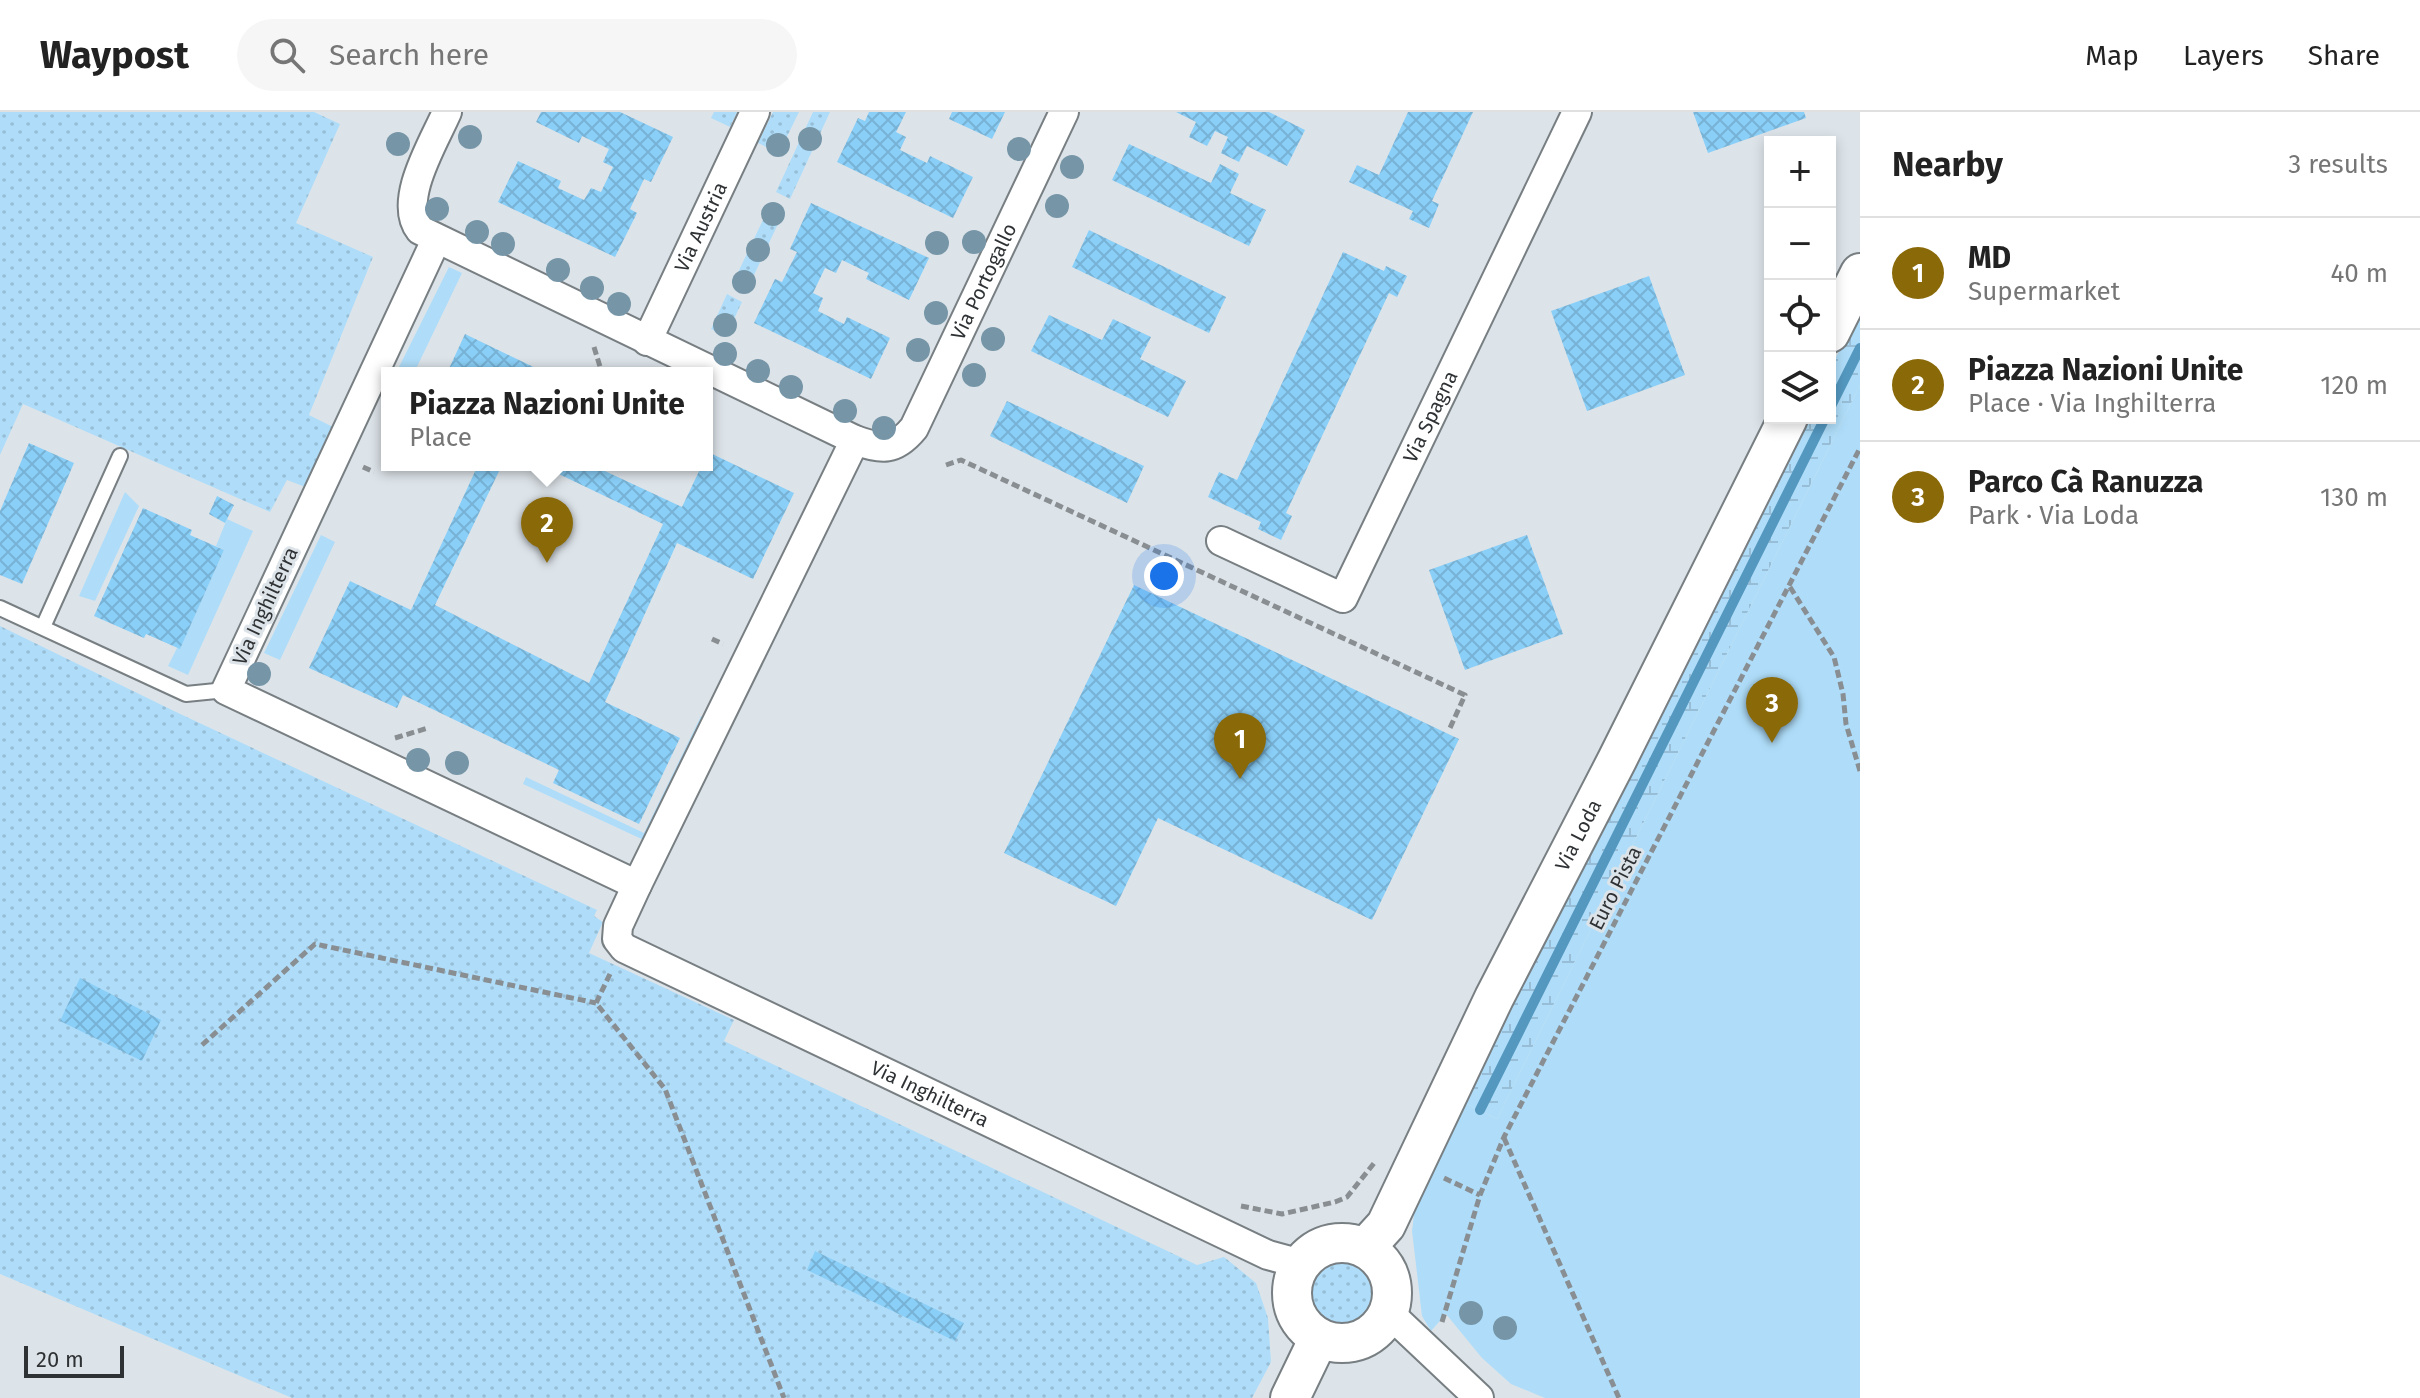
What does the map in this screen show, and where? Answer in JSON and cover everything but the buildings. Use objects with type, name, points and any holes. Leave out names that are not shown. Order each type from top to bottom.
[{"type":"main road","points":[[1836,321],[1860,273]]},
{"type":"main road","name":"Via Loda","points":[[1365,1248],[1386,1225],[1494,998],[1785,424]]},
{"type":"main road","points":[[1337,1243],[1365,1248],[1383,1265],[1389,1276],[1392,1300],[1388,1312],[1381,1324],[1359,1340],[1346,1343],[1319,1338],[1298,1318],[1291,1291],[1294,1277],[1301,1264],[1323,1246],[1337,1243]]},
{"type":"main road","points":[[1290,1398],[1319,1338]]},
{"type":"street","points":[[447,112],[413,189],[425,231],[702,367]]},
{"type":"street","name":"Via Austria","points":[[647,341],[755,112]]},
{"type":"street","name":"Via Portogallo","points":[[855,440],[879,447],[895,446],[914,428],[1064,112]]},
{"type":"street","name":"Via Spagna","points":[[1221,541],[1343,598],[1577,112]]},
{"type":"street","name":"Via Inghilterra","points":[[425,231],[226,690],[637,885]]},
{"type":"street","points":[[624,948],[617,939],[618,926],[855,440],[713,372]]},
{"type":"street","name":"Via Inghilterra","points":[[624,948],[1254,1248],[1301,1264]]},
{"type":"street","points":[[1388,1312],[1479,1398]]},
{"type":"lane","points":[[43,627],[120,456]]},
{"type":"lane","points":[[0,608],[186,694],[226,690]]},
{"type":"path","name":"Euro Pista","points":[[1431,1355],[1480,1195],[1504,1137],[1860,448]]},
{"type":"path","points":[[946,465],[961,460],[1465,695],[1450,728]]},
{"type":"path","points":[[1789,586],[1834,657],[1846,724],[1860,771]]},
{"type":"path","points":[[202,1045],[315,944],[596,1003],[665,1089],[784,1398]]},
{"type":"path","points":[[596,1003],[624,948]]},
{"type":"path","points":[[1504,1137],[1619,1398]]},
{"type":"green space","points":[[0,112],[314,112],[340,124],[296,223],[373,257],[309,415],[335,428],[308,488],[287,480],[270,512],[23,404],[0,455]]},
{"type":"green space","points":[[714,112],[737,112],[730,127],[711,118]]},
{"type":"green space","points":[[773,112],[799,112],[779,153],[758,143]]},
{"type":"green space","points":[[813,112],[830,112],[790,199],[776,192]]},
{"type":"green space","points":[[770,205],[784,211],[747,290],[733,283]]},
{"type":"green space","points":[[449,267],[462,273],[417,367],[399,367]]},
{"type":"green space","points":[[727,294],[742,302],[726,336],[711,329]]},
{"type":"green space","points":[[1860,310],[1860,385],[1497,1119],[1459,1100],[1803,424],[1836,424],[1836,357]]},
{"type":"green space","points":[[1860,385],[1860,1398],[1545,1398],[1511,1384],[1482,1358],[1446,1314],[1431,1331],[1422,1316],[1412,1231],[1415,1206],[1459,1100],[1497,1119]]},
{"type":"green space","points":[[125,492],[139,506],[95,601],[79,596]]},
{"type":"green space","points":[[227,519],[253,531],[188,675],[168,666],[177,648],[180,648],[224,550],[216,546]]},
{"type":"green space","points":[[321,535],[335,542],[280,660],[264,653]]},
{"type":"green space","points":[[0,626],[597,910],[594,916],[603,922],[589,953],[734,1020],[724,1041],[1197,1265],[1224,1257],[1256,1283],[1268,1318],[1271,1362],[1252,1398],[292,1398],[0,1274]]},
{"type":"green space","points":[[701,716],[707,718],[648,842],[523,784],[526,777],[644,833]]},
{"type":"green space","points":[[1347,1258],[1368,1273],[1374,1292],[1372,1305],[1364,1316],[1347,1326],[1333,1326],[1316,1316],[1308,1305],[1306,1285],[1316,1268],[1327,1260]]},
{"type":"waterway","points":[[1836,396],[1860,348]]},
{"type":"waterway","points":[[1480,1110],[1822,424]]},
{"type":"place","name":"Piazza Nazioni Unite","points":[[547,563]]},
{"type":"place","name":"Parco Cà Ranuzza","points":[[1772,743]]},
{"type":"place","name":"MD","points":[[1240,779]]}]
